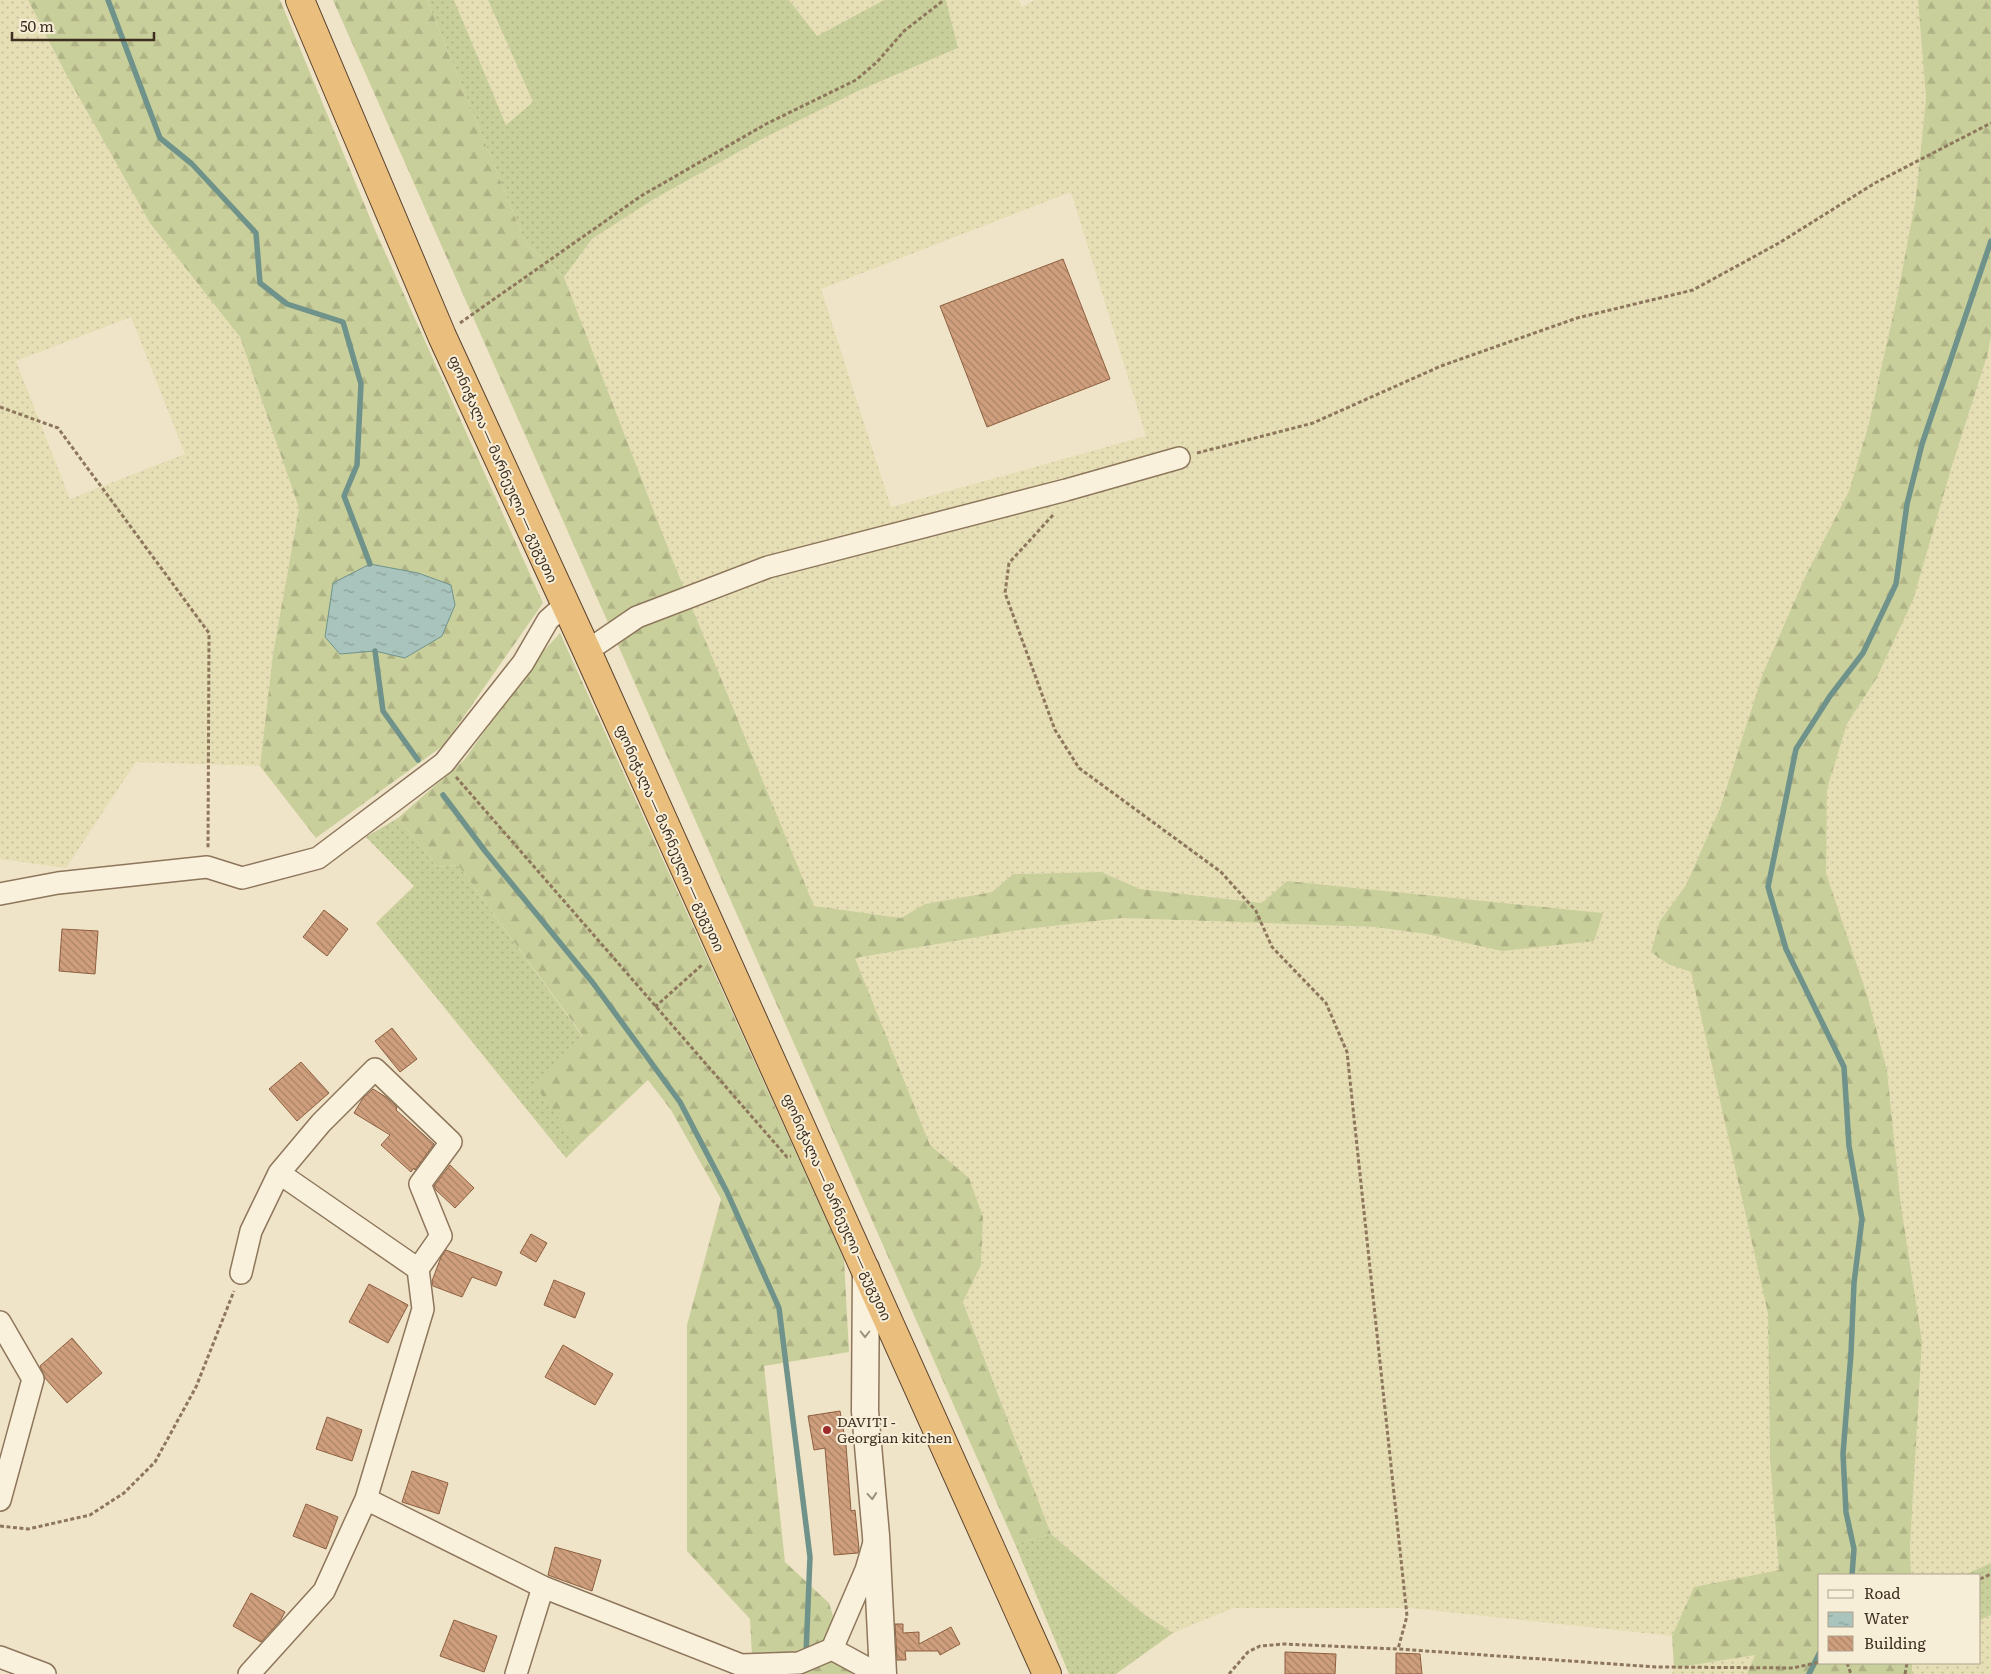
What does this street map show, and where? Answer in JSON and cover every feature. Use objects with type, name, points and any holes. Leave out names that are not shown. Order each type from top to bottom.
[{"type":"highway","name":"ფონიჭალა — მარნეული — გუგუთი","points":[[300,0],[442,336],[587,651],[720,949],[866,1268],[1047,1674]]},
{"type":"street","points":[[587,651],[637,617],[768,567],[1066,490],[1179,458]]},
{"type":"street","points":[[0,894],[58,883],[208,867],[242,878],[318,858],[444,763],[523,663],[548,620],[565,605]]},
{"type":"street","points":[[241,1273],[251,1231],[279,1173],[322,1122],[375,1069],[451,1142],[420,1184],[441,1236],[418,1269],[423,1309],[366,1499],[324,1591],[249,1674]]},
{"type":"street","points":[[279,1173],[418,1269]]},
{"type":"street","points":[[866,1268],[865,1412],[876,1536],[883,1674]]},
{"type":"street","points":[[0,1322],[34,1380],[0,1500]]},
{"type":"street","points":[[366,1499],[543,1587],[741,1664],[799,1663],[832,1649],[866,1570],[876,1536]]},
{"type":"street","points":[[516,1674],[543,1587]]},
{"type":"street","points":[[832,1649],[878,1674]]},
{"type":"street","points":[[3,1658],[45,1674]]},
{"type":"path","points":[[442,336],[641,196],[766,124],[856,80],[904,32],[944,0]]},
{"type":"path","points":[[1179,458],[1313,423],[1440,366],[1577,318],[1693,290],[1779,242],[1875,183],[1991,123]]},
{"type":"path","points":[[0,407],[58,428],[209,632],[208,867]]},
{"type":"path","points":[[1066,490],[1053,515],[1009,563],[1005,593],[1055,730],[1079,768],[1221,872],[1256,911],[1272,947],[1326,1003],[1347,1052],[1407,1616],[1398,1649]]},
{"type":"path","points":[[444,763],[786,1157],[812,1151]]},
{"type":"path","points":[[655,1007],[720,949]]},
{"type":"path","points":[[0,1526],[28,1529],[90,1515],[124,1493],[155,1462],[196,1386],[241,1273]]},
{"type":"path","points":[[1230,1674],[1248,1652],[1260,1646],[1284,1644],[1398,1649],[1656,1667],[1793,1668],[1818,1662]]},
{"type":"shaded area","points":[[0,0],[28,0],[67,76],[150,223],[240,337],[299,508],[273,654],[260,766],[136,762],[66,868],[0,859]],"holes":[[[131,317],[185,454],[70,499],[16,361]]]},
{"type":"shaded area","points":[[454,0],[488,0],[533,102],[506,125]]},
{"type":"shaded area","points":[[789,0],[884,0],[817,36]]},
{"type":"shaded area","points":[[946,0],[1019,0],[1022,7],[1035,0],[1918,0],[1926,98],[1916,197],[1898,293],[1868,427],[1849,491],[1806,575],[1763,673],[1720,808],[1686,885],[1660,921],[1668,964],[1691,971],[1768,1314],[1770,1460],[1779,1570],[1694,1587],[1672,1636],[1410,1608],[1233,1608],[1173,1633],[1144,1614],[1051,1534],[963,1301],[981,1265],[983,1217],[969,1178],[930,1145],[855,958],[1019,930],[1122,918],[1374,927],[1427,934],[1603,913],[1287,881],[1263,903],[1140,889],[1101,872],[1013,874],[992,892],[925,904],[901,918],[814,906],[675,566],[564,277],[592,239],[654,199],[760,140],[858,91],[958,48]],"holes":[[[1071,192],[1146,436],[891,507],[821,289]]]},
{"type":"shaded area","points":[[1991,336],[1991,1563],[1966,1574],[1911,1574],[1910,1547],[1922,1341],[1901,1206],[1887,1070],[1868,998],[1826,873],[1827,789],[1847,724],[1876,679],[1951,469],[1988,353]]},
{"type":"shaded area","points":[[1991,1615],[1991,1674],[1912,1674],[1912,1664],[1981,1664],[1981,1620]]},
{"type":"shaded area","points":[[1755,1655],[1747,1674],[1672,1674],[1674,1668]]},
{"type":"green space","points":[[28,0],[280,0],[375,230],[543,603],[444,745],[316,838],[260,766],[273,654],[299,508],[240,337],[150,223],[67,76]],"holes":[[[442,636],[405,658],[375,651]]]},
{"type":"green space","points":[[333,0],[427,0],[526,244],[564,277],[675,566],[814,906],[901,918],[925,904],[992,892],[1013,874],[1101,872],[1140,889],[1262,903],[1287,881],[1603,913],[1594,941],[1502,951],[1427,934],[1374,927],[1122,918],[1019,930],[855,958],[930,1145],[969,1178],[983,1217],[981,1265],[963,1302],[1051,1534],[1015,1544]]},
{"type":"green space","points":[[427,0],[454,0],[506,125],[533,102],[488,0],[789,0],[817,36],[884,0],[946,0],[958,48],[858,91],[760,140],[654,199],[592,239],[564,277],[526,244]]},
{"type":"green space","points":[[1918,0],[1991,0],[1991,336],[1988,353],[1951,469],[1913,600],[1876,679],[1847,724],[1827,789],[1826,873],[1868,998],[1887,1070],[1901,1206],[1922,1341],[1910,1547],[1911,1574],[1818,1574],[1818,1664],[1912,1664],[1912,1674],[1747,1674],[1755,1655],[1674,1668],[1672,1636],[1694,1587],[1779,1570],[1770,1460],[1768,1314],[1691,972],[1668,964],[1651,952],[1660,921],[1686,885],[1720,808],[1763,673],[1806,575],[1849,491],[1868,427],[1898,293],[1916,197],[1926,98]]},
{"type":"green space","points":[[560,633],[844,1259],[849,1352],[764,1366],[785,1562],[829,1603],[851,1674],[753,1674],[750,1619],[687,1551],[687,1325],[721,1199],[671,1110],[648,1080],[578,1146],[536,1087],[583,1036],[458,865],[437,867],[398,818],[464,760],[537,658]]},
{"type":"green space","points":[[398,818],[437,867],[458,865],[583,1037],[537,1087],[578,1146],[566,1158],[376,923],[414,886],[366,837]]},
{"type":"green space","points":[[1051,1534],[1144,1614],[1173,1633],[1116,1674],[1069,1674],[1015,1544]]},
{"type":"green space","points":[[1991,1563],[1991,1615],[1981,1620],[1981,1574],[1966,1574]]},
{"type":"water","points":[[370,564],[418,573],[451,585],[455,605],[442,636],[405,658],[375,651],[340,654],[325,637],[333,583]]},
{"type":"building","points":[[1063,259],[1110,379],[987,427],[940,306]]},
{"type":"building","points":[[324,910],[348,929],[327,956],[303,937]]},
{"type":"building","points":[[62,929],[98,931],[95,974],[59,971]]},
{"type":"building","points":[[392,1028],[417,1059],[400,1072],[375,1041]]},
{"type":"building","points":[[301,1062],[329,1093],[297,1121],[269,1089]]},
{"type":"building","points":[[373,1089],[386,1097],[397,1107],[396,1110],[434,1144],[415,1170],[414,1168],[411,1172],[381,1145],[390,1135],[354,1113],[363,1098]]},
{"type":"building","points":[[450,1165],[474,1188],[455,1208],[434,1186]]},
{"type":"building","points":[[531,1234],[547,1243],[536,1262],[520,1253]]},
{"type":"building","points":[[446,1250],[502,1272],[496,1286],[472,1277],[462,1297],[433,1286],[432,1281],[441,1257]]},
{"type":"building","points":[[554,1280],[585,1293],[575,1318],[544,1305]]},
{"type":"building","points":[[369,1284],[408,1305],[388,1343],[349,1322]]},
{"type":"building","points":[[72,1338],[102,1373],[67,1403],[45,1378],[40,1366]]},
{"type":"building","points":[[563,1345],[613,1374],[595,1405],[545,1377]]},
{"type":"building","points":[[840,1411],[846,1445],[851,1511],[855,1510],[859,1549],[858,1553],[834,1555],[825,1448],[814,1450],[808,1416]]},
{"type":"building","points":[[327,1417],[362,1430],[352,1461],[316,1449]]},
{"type":"building","points":[[412,1471],[448,1483],[439,1514],[402,1502]]},
{"type":"building","points":[[306,1504],[338,1517],[326,1549],[293,1536]]},
{"type":"building","points":[[555,1547],[601,1560],[592,1591],[548,1575]]},
{"type":"building","points":[[251,1593],[285,1612],[280,1621],[261,1642],[233,1626]]},
{"type":"building","points":[[454,1620],[497,1636],[484,1672],[440,1656]]},
{"type":"building","points":[[895,1624],[903,1624],[903,1633],[919,1632],[919,1644],[951,1627],[960,1644],[940,1655],[938,1651],[905,1651],[906,1660],[897,1660]]},
{"type":"building","points":[[1285,1652],[1336,1654],[1335,1674],[1285,1674]]},
{"type":"building","points":[[1396,1653],[1420,1654],[1422,1674],[1396,1674]]},
{"type":"waterway","points":[[108,0],[160,138],[192,164],[256,233],[260,283],[287,304],[343,322],[361,384],[357,465],[344,496],[370,564]]},
{"type":"waterway","points":[[1852,1574],[1854,1549],[1846,1512],[1843,1454],[1854,1283],[1862,1219],[1849,1146],[1844,1067],[1786,949],[1768,887],[1796,749],[1830,696],[1863,653],[1896,584],[1907,504],[1922,444],[1991,241]]},
{"type":"waterway","points":[[375,651],[383,711],[418,760]]},
{"type":"waterway","points":[[443,795],[485,851],[593,983],[680,1102],[727,1192],[779,1308],[810,1557],[806,1654]]},
{"type":"waterway","points":[[1809,1674],[1818,1656]]},
{"type":"place","name":"DAVITI - Georgian kitchen","points":[[827,1430]]}]
